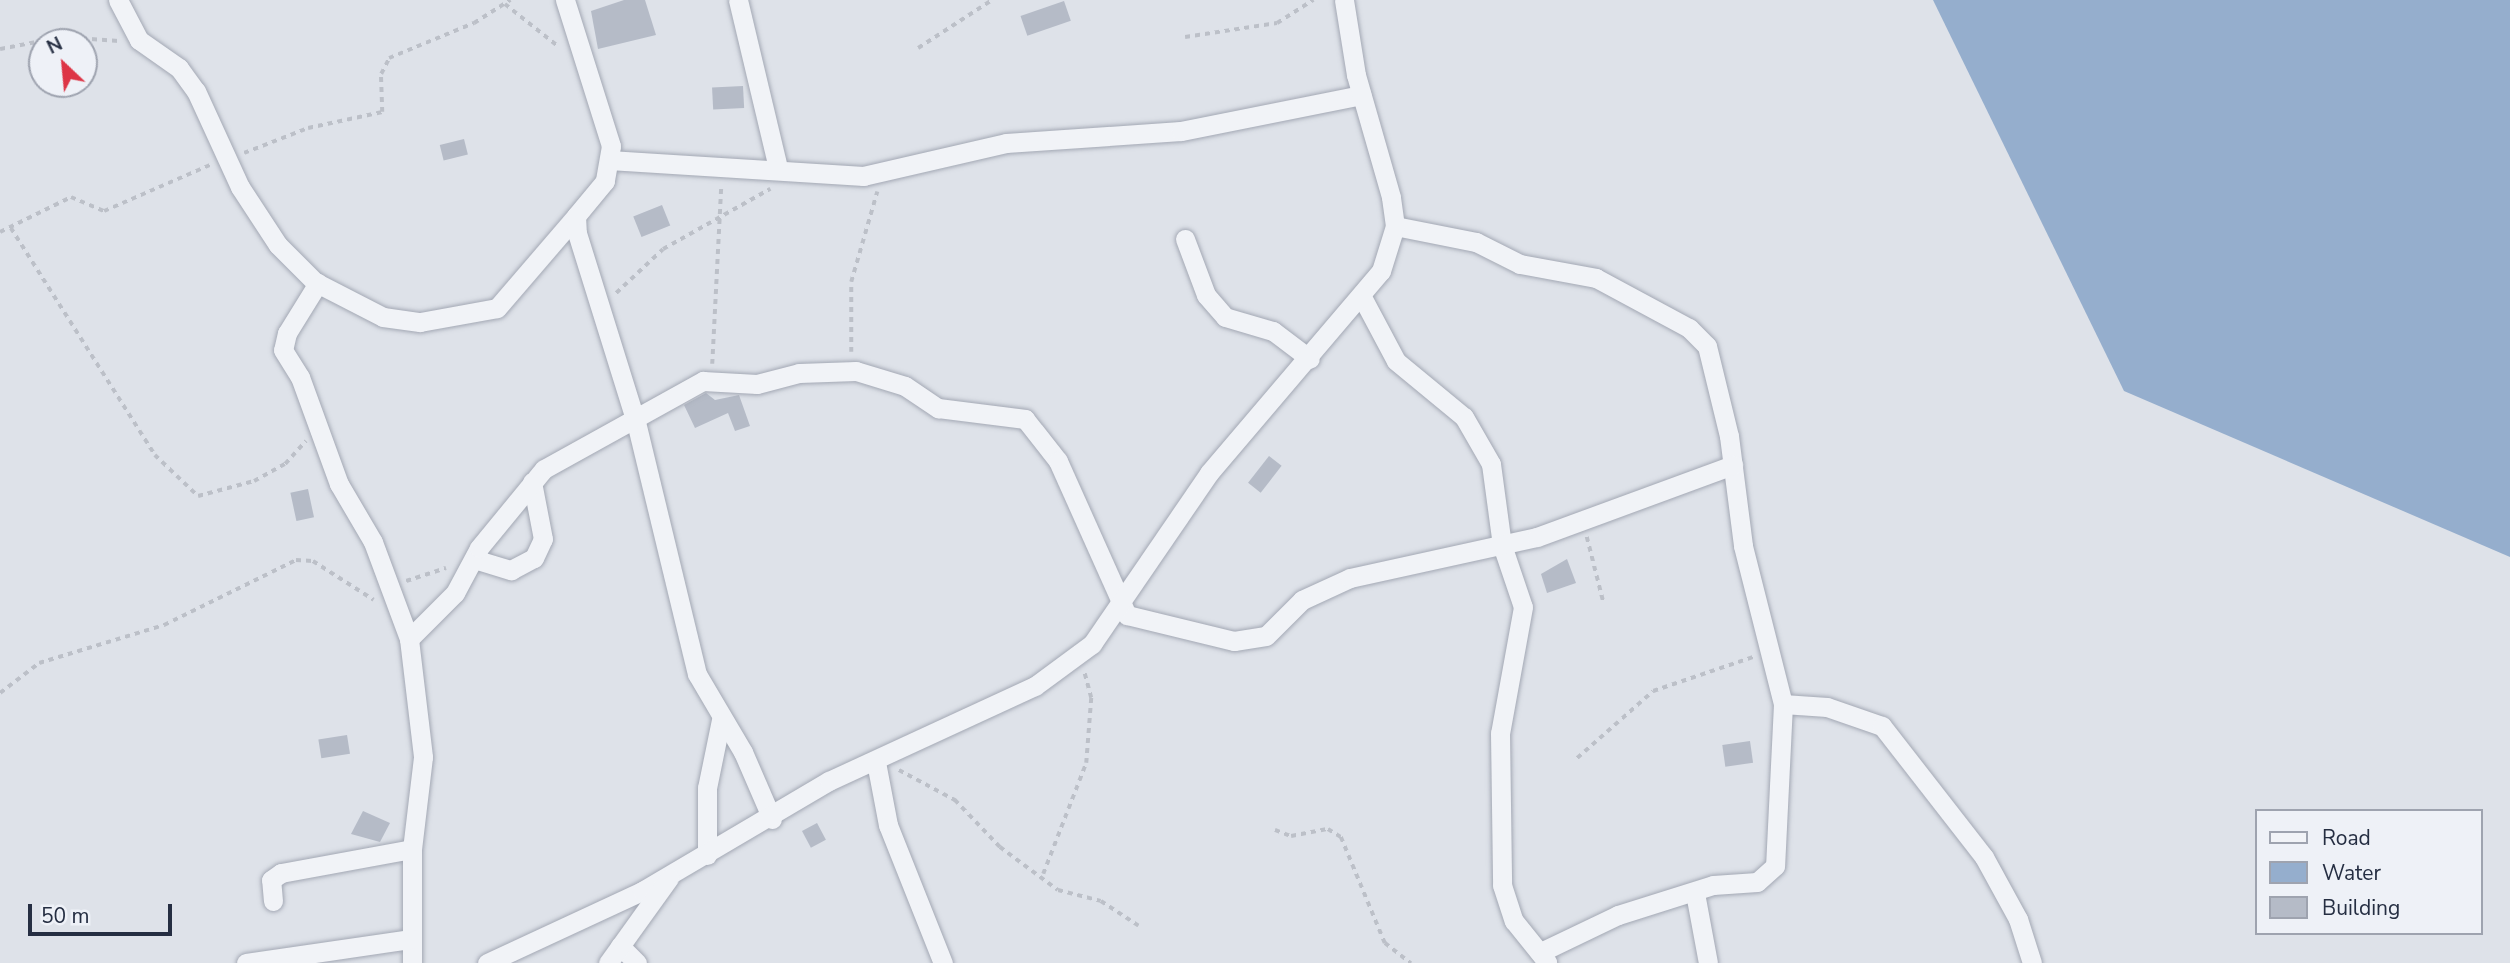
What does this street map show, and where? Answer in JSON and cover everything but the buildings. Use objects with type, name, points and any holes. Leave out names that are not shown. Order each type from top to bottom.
[{"type":"street","points":[[118,0],[145,45],[179,68],[230,158],[258,220],[318,284],[399,321],[485,314],[505,303],[546,244],[576,216],[605,181],[609,160],[608,126],[565,0]]},
{"type":"street","points":[[738,0],[778,168]]},
{"type":"street","points":[[488,963],[671,876],[772,820],[829,781],[877,768],[1035,686],[1077,656],[1122,606],[1209,473],[1310,359],[1381,271],[1395,226],[1361,95],[1344,0]]},
{"type":"street","points":[[609,160],[721,169],[778,168],[797,176],[882,174],[1006,144],[1181,131],[1361,95]]},
{"type":"street","points":[[576,216],[636,422],[697,674],[720,720],[743,752],[772,820]]},
{"type":"street","points":[[1362,297],[1396,361],[1480,439],[1496,485],[1502,545],[1523,607],[1500,733],[1502,885],[1514,922],[1545,957],[1602,920],[1695,893],[1757,882],[1774,869],[1783,704],[1743,546],[1733,464],[1711,359],[1689,328],[1597,278],[1520,264],[1476,242],[1395,226]]},
{"type":"street","points":[[1185,239],[1206,295],[1225,317],[1273,331],[1310,359]]},
{"type":"street","points":[[318,284],[283,347],[409,639],[423,757],[412,849],[412,963]]},
{"type":"street","points":[[409,639],[455,593],[473,562],[532,482],[597,437],[636,422],[703,381],[757,384],[799,373],[856,371],[905,386],[938,408],[1009,415],[1038,429],[1058,461],[1122,606],[1142,623],[1247,641],[1272,632],[1292,608],[1331,585],[1502,545],[1733,464]]},
{"type":"street","points":[[473,562],[511,570],[534,558],[542,539],[532,482]]},
{"type":"street","points":[[1783,704],[1827,707],[1882,726],[1984,857],[2018,919],[2032,963]]},
{"type":"street","points":[[707,855],[707,788],[720,720]]},
{"type":"street","points":[[877,768],[888,825],[943,963]]},
{"type":"street","points":[[273,901],[271,880],[281,873],[412,849]]},
{"type":"street","points":[[608,963],[671,876]]},
{"type":"street","points":[[1695,893],[1708,963]]},
{"type":"street","points":[[246,963],[411,939]]},
{"type":"street","points":[[620,946],[637,963]]},
{"type":"path","points":[[918,48],[992,0]]},
{"type":"path","points":[[1185,37],[1278,23],[1313,0]]},
{"type":"path","points":[[0,232],[71,197],[104,211],[308,128],[382,112],[381,74],[389,58],[507,1],[585,62]]},
{"type":"path","points":[[0,49],[82,36],[145,45]]},
{"type":"path","points":[[703,381],[717,338],[721,169]]},
{"type":"path","points":[[856,371],[848,322],[851,282],[882,174]]},
{"type":"path","points":[[601,304],[663,249],[719,215],[797,176]]},
{"type":"path","points":[[11,228],[155,456],[198,496],[254,481],[319,433]]},
{"type":"path","points":[[1579,520],[1604,604]]},
{"type":"path","points":[[0,693],[39,663],[164,625],[296,560],[313,561],[341,584],[396,609]]},
{"type":"path","points":[[389,588],[473,562]]},
{"type":"path","points":[[1577,758],[1653,691],[1771,652]]},
{"type":"path","points":[[1043,875],[1081,784],[1090,738],[1091,698],[1077,656]]},
{"type":"path","points":[[877,768],[894,769],[919,776],[1065,894],[1101,901],[1139,926]]},
{"type":"path","points":[[1275,830],[1291,836],[1328,829],[1341,837],[1385,943],[1411,963]]},
{"type":"water","points":[[1933,0],[2510,0],[2510,557],[2124,391]]}]
